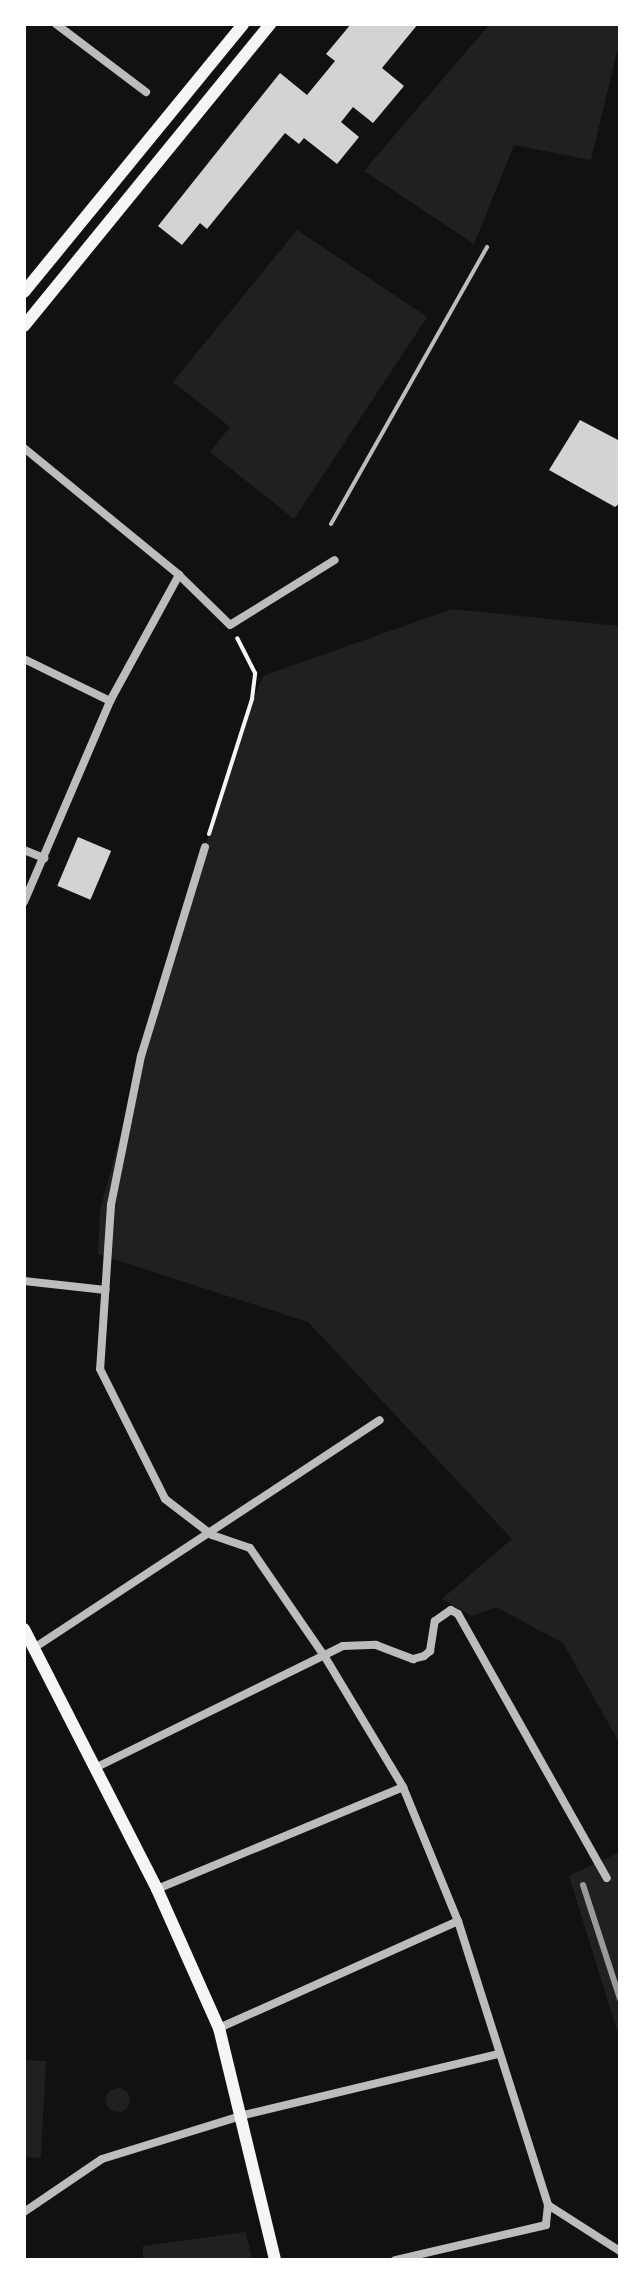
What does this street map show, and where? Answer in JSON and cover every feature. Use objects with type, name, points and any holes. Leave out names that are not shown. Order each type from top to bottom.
[{"type":"main road","points":[[24,292],[243,24]]},
{"type":"main road","points":[[24,326],[270,24]]},
{"type":"main road","points":[[24,1629],[157,1889],[219,2028],[244,2115],[275,2260]]},
{"type":"street","points":[[56,24],[146,92]]},
{"type":"street","points":[[24,448],[179,575],[230,625],[335,560]]},
{"type":"street","points":[[24,902],[110,701],[179,575]]},
{"type":"street","points":[[24,659],[110,701]]},
{"type":"street","points":[[205,847],[141,1056],[111,1205],[100,1369],[165,1499],[212,1535],[250,1548],[325,1657],[403,1787],[458,1921],[548,2205],[546,2225],[395,2260]]},
{"type":"street","points":[[24,850],[44,858]]},
{"type":"street","points":[[24,1281],[106,1290]]},
{"type":"street","points":[[34,1648],[212,1535],[304,1467],[380,1420]]},
{"type":"street","points":[[95,1768],[343,1646],[376,1645],[413,1659],[424,1656],[430,1651],[435,1621],[451,1610],[458,1614],[607,1878]]},
{"type":"street","points":[[157,1889],[403,1787]]},
{"type":"street","points":[[219,2028],[458,1921]]},
{"type":"street","points":[[24,2212],[102,2159],[244,2115],[499,2054]]},
{"type":"street","points":[[548,2205],[620,2251]]},
{"type":"lane","points":[[331,524],[487,247]]},
{"type":"path","points":[[205,847],[255,673],[230,625]]},
{"type":"shaded area","points":[[490,24],[620,24],[620,39],[591,160],[514,145],[474,244],[364,171]]},
{"type":"shaded area","points":[[297,230],[427,317],[294,519],[210,452],[230,427],[173,382]]},
{"type":"shaded area","points":[[452,609],[620,626],[620,1744],[563,1643],[496,1607],[472,1616],[442,1599],[512,1539],[308,1322],[98,1254],[100,1210],[146,1042],[240,732],[263,676]]},
{"type":"shaded area","points":[[620,1852],[620,2040],[569,1876]]},
{"type":"shaded area","points":[[24,2060],[46,2061],[41,2158],[24,2157]]},
{"type":"shaded area","points":[[113,2088],[123,2088],[130,2095],[130,2105],[123,2112],[113,2112],[106,2105],[106,2095]]},
{"type":"shaded area","points":[[246,2232],[252,2260],[143,2260],[143,2246]]},
{"type":"building","points":[[351,24],[418,24],[382,68],[404,86],[373,123],[353,107],[341,122],[359,137],[337,164],[304,138],[299,144],[285,133],[207,229],[200,223],[182,245],[158,226],[280,73],[307,95],[335,61],[326,54]]},
{"type":"building","points":[[580,420],[620,441],[620,503],[615,507],[549,470]]},
{"type":"building","points":[[78,837],[111,851],[90,900],[57,886]]},
{"type":"railway","points":[[583,1885],[620,1999]]}]
